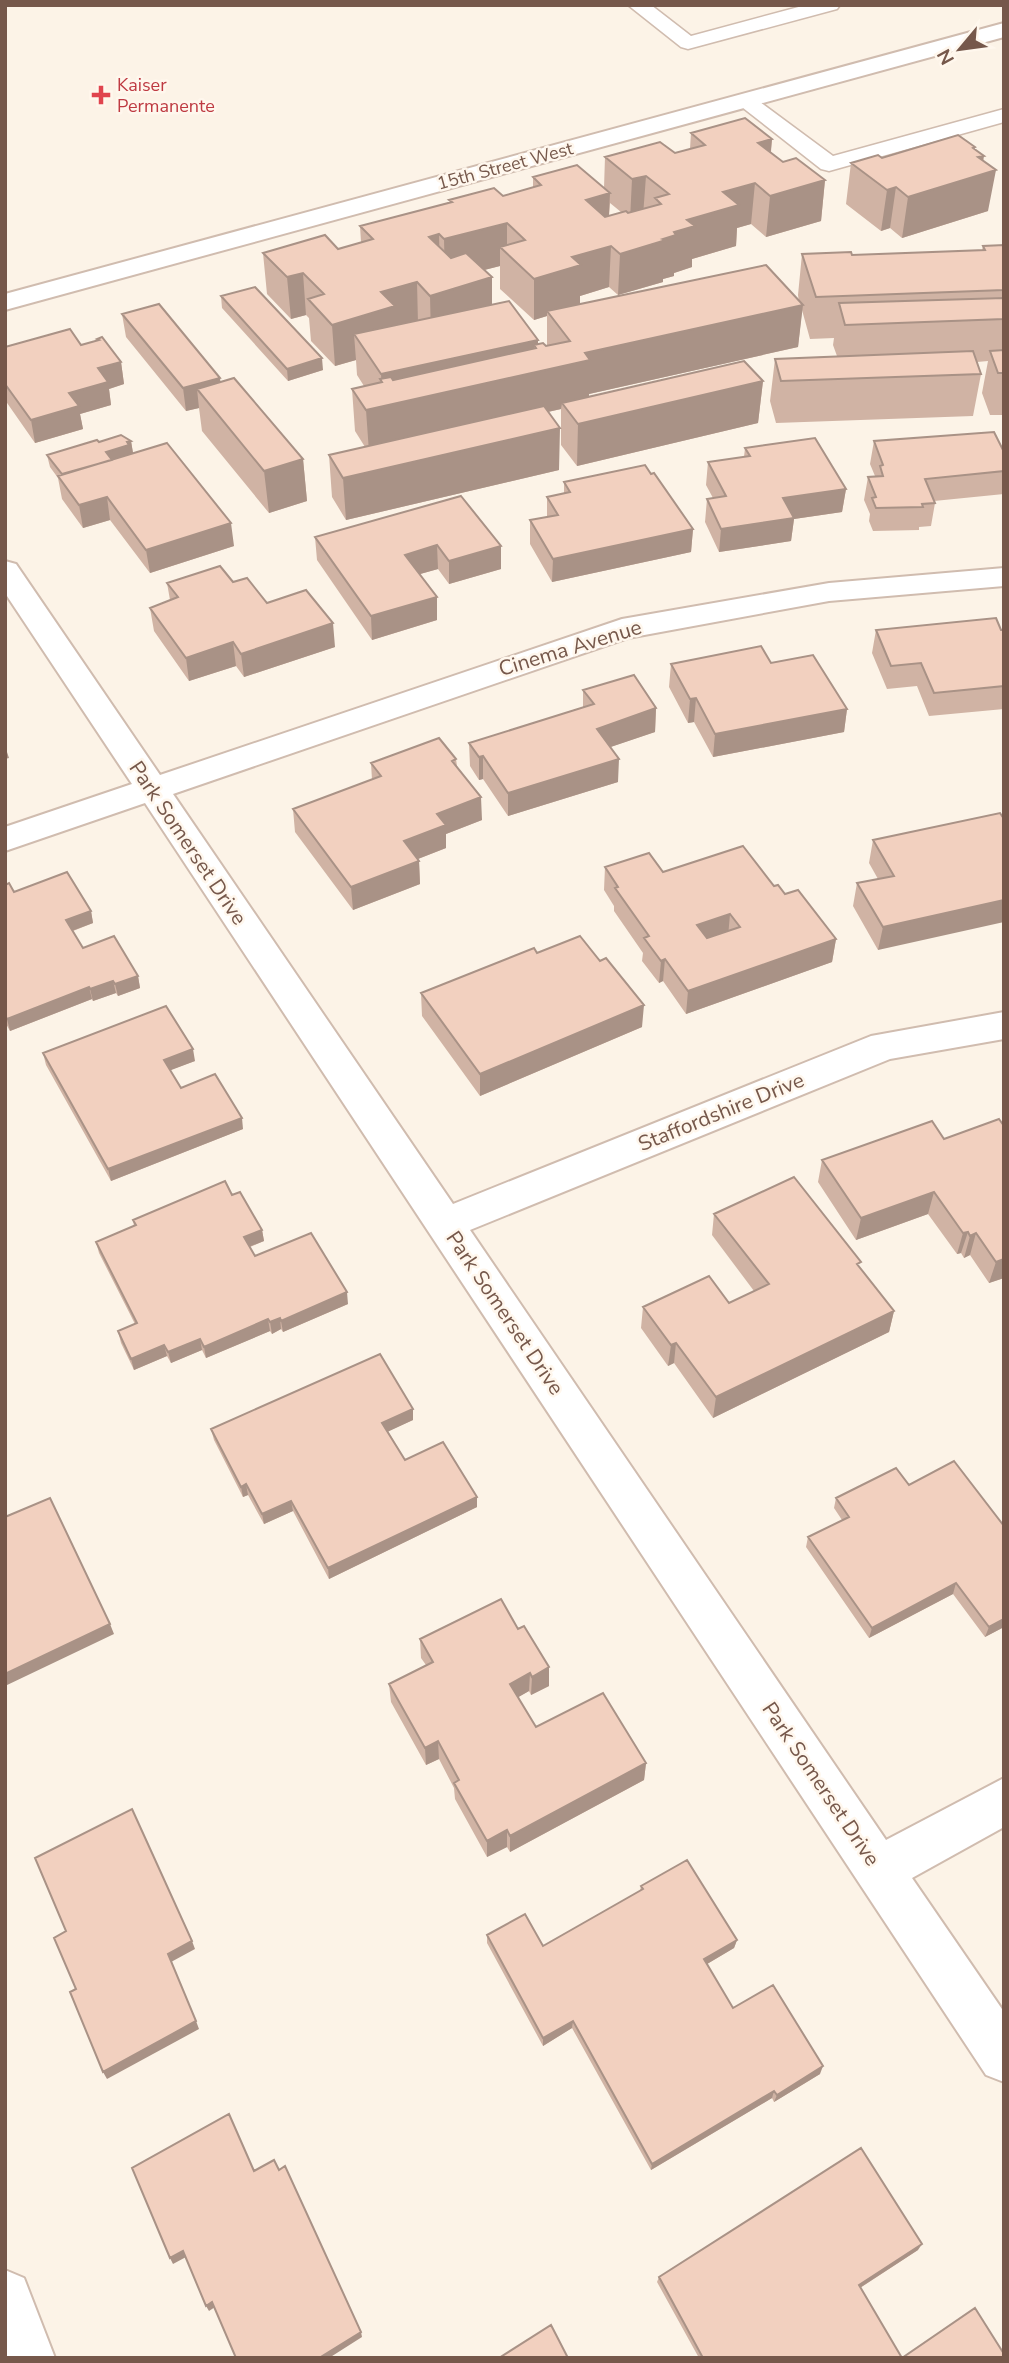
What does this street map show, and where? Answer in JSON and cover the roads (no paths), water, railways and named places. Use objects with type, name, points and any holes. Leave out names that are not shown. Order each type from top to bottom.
[{"type":"street","name":"15th Street West","points":[[5,302],[1004,30]]},
{"type":"street","name":"Park Somerset Drive","points":[[5,570],[1004,2057]]},
{"type":"street","name":"Cinema Avenue","points":[[5,839],[151,787],[622,629],[830,592],[1004,578]]},
{"type":"street","name":"Staffordshire Drive","points":[[445,1224],[884,1046],[1004,1025]]},
{"type":"street","points":[[878,1870],[1004,1801]]},
{"type":"street","points":[[5,2297],[27,2358]]},
{"type":"lane","points":[[638,5],[688,43],[830,5]]},
{"type":"lane","points":[[745,100],[829,164],[1004,115]]},
{"type":"place","name":"Kaiser Permanente","points":[[101,95]]}]
